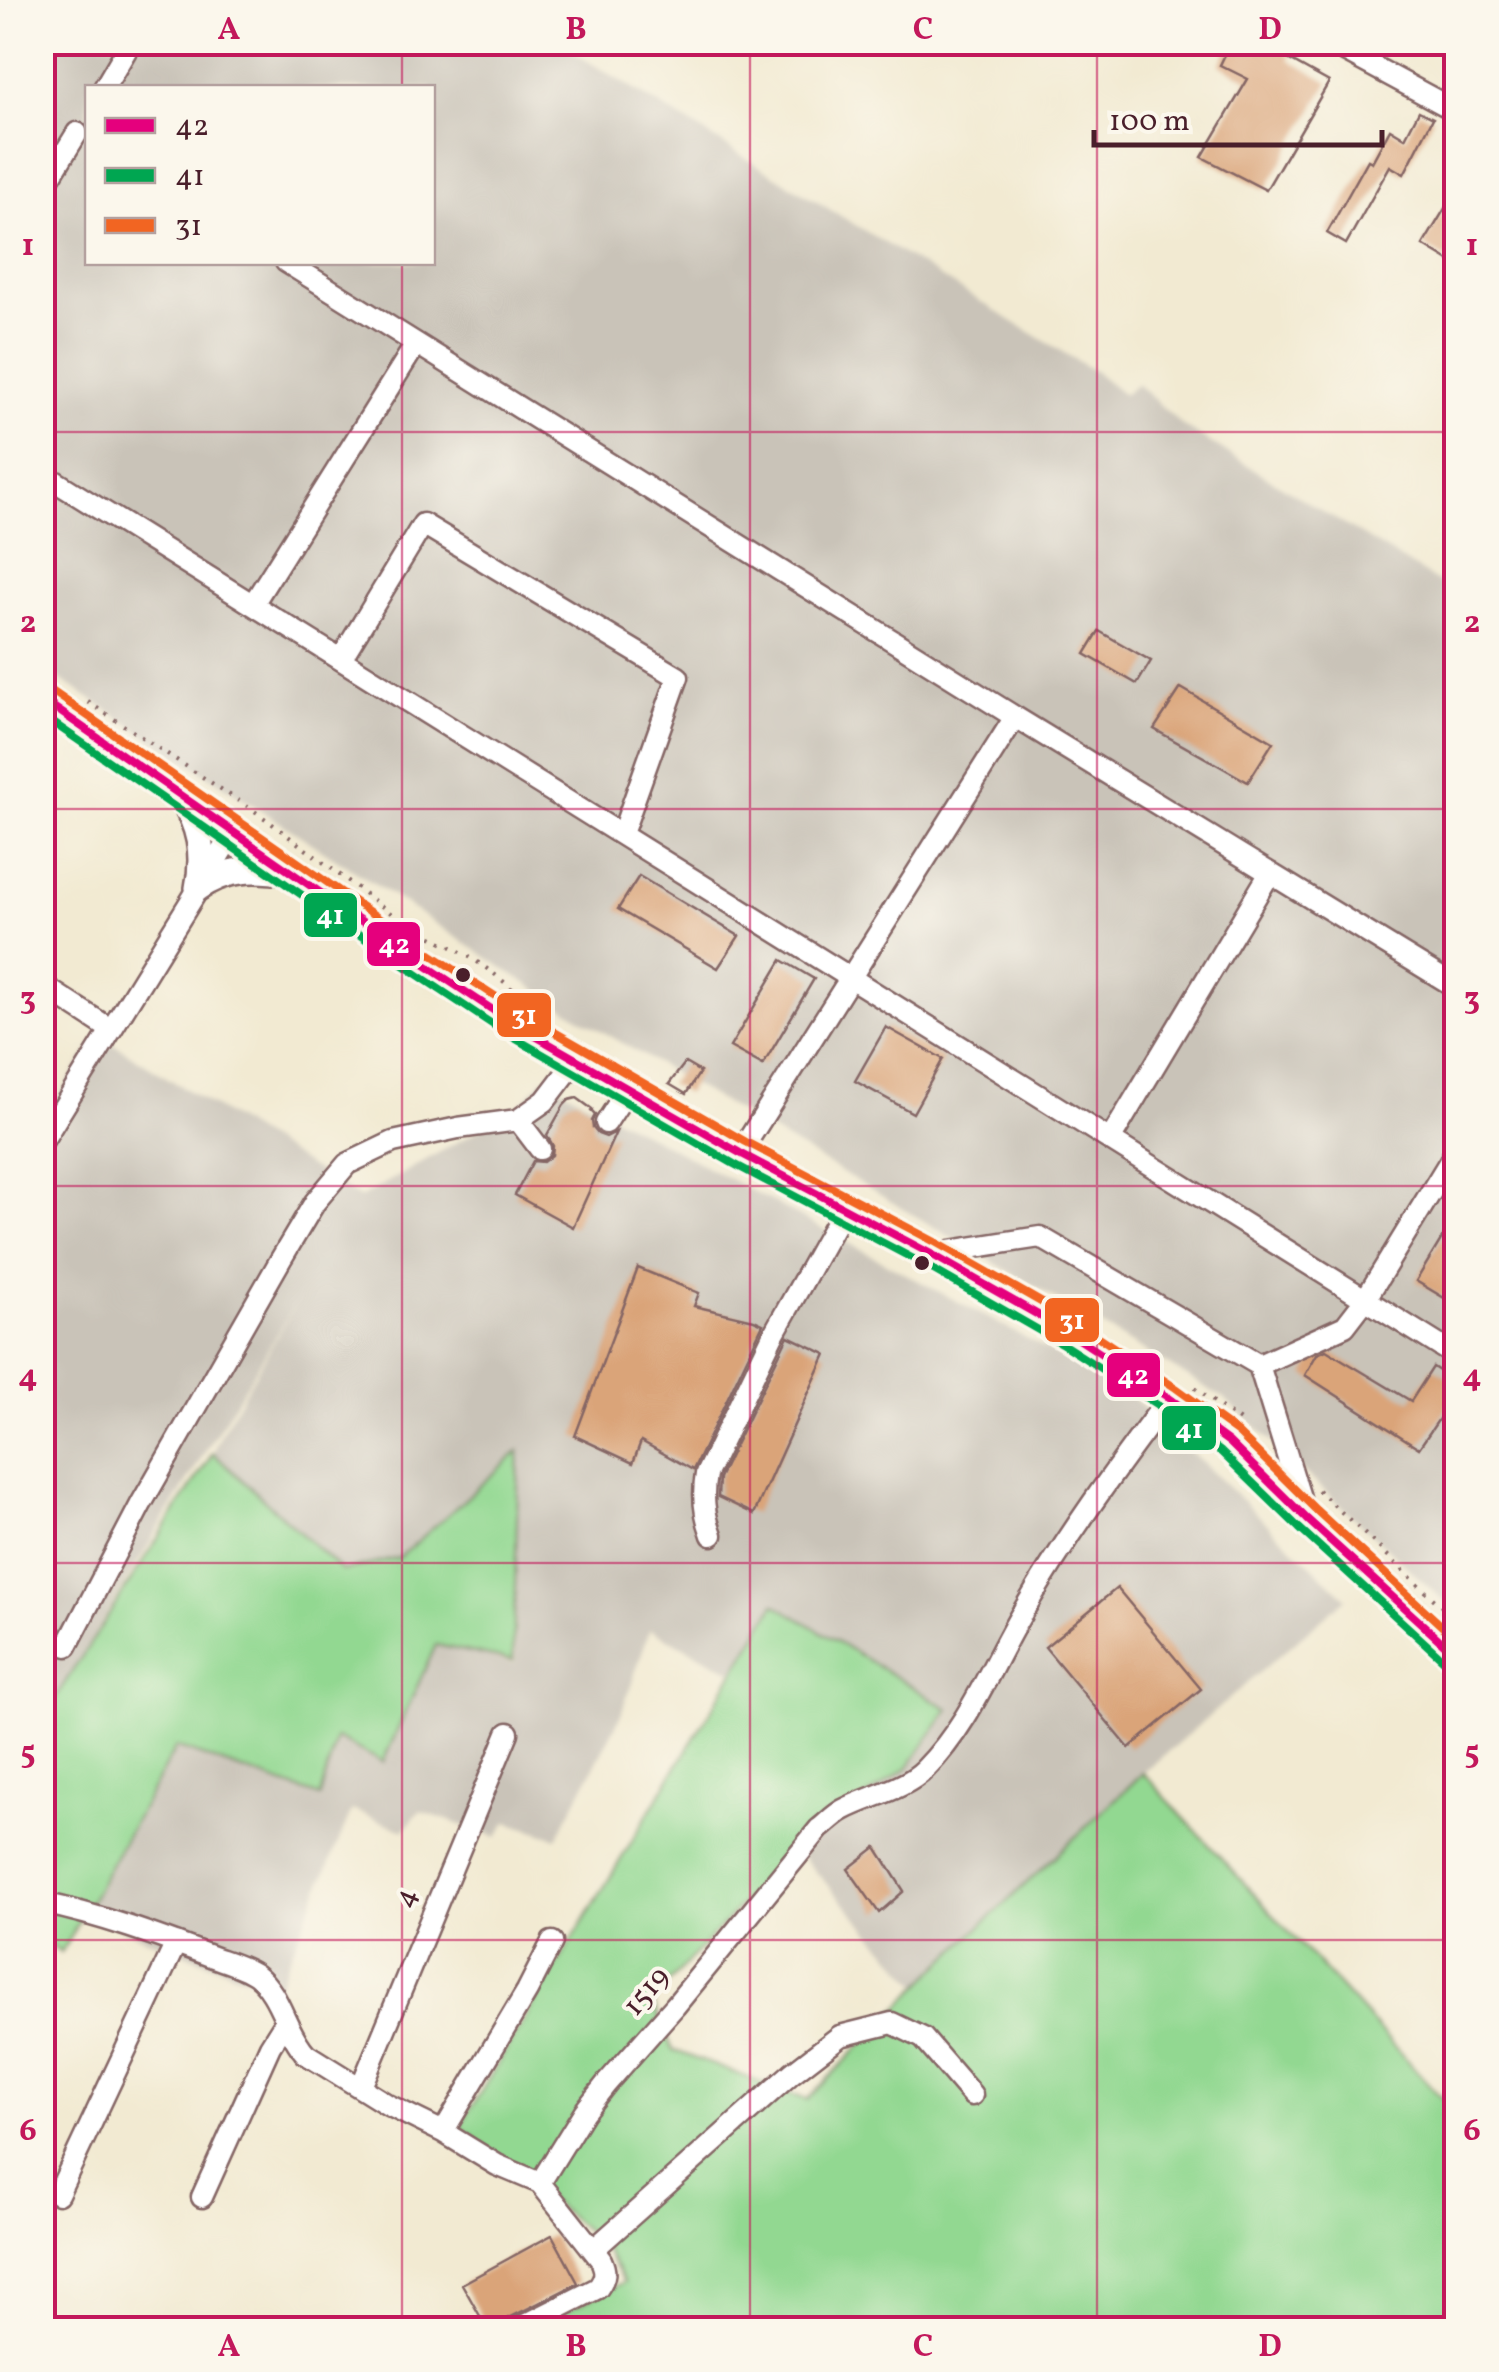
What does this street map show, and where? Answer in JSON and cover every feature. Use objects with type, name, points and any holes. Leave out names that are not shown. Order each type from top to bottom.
[{"type":"main road","points":[[42,699],[511,1022],[740,1153],[932,1254],[1068,1332],[1170,1398],[1229,1442],[1307,1520],[1456,1656]]},
{"type":"main road","points":[[175,790],[188,809],[201,843],[198,888]]},
{"type":"main road","points":[[198,888],[212,878],[241,870],[294,874]]},
{"type":"street","points":[[106,85],[131,42]]},
{"type":"street","points":[[1328,42],[1456,111]]},
{"type":"street","points":[[1446,42],[1456,48]]},
{"type":"street","points":[[42,190],[84,129]]},
{"type":"street","points":[[291,265],[1456,987]]},
{"type":"street","points":[[253,604],[416,344]]},
{"type":"street","points":[[42,472],[1456,1356]]},
{"type":"street","points":[[341,659],[423,524],[678,677],[622,834]]},
{"type":"street","points":[[740,1153],[1015,717]]},
{"type":"street","points":[[42,1142],[234,831]]},
{"type":"street","points":[[1110,1140],[1270,873]]},
{"type":"street","points":[[42,985],[110,1029]]},
{"type":"street","points":[[67,1646],[140,1504],[281,1259],[315,1202],[346,1164],[392,1142],[518,1120],[545,1101],[576,1059]]},
{"type":"street","points":[[606,1123],[628,1088]]},
{"type":"street","points":[[518,1120],[540,1149]]},
{"type":"street","points":[[1259,1364],[1345,1326],[1456,1151]]},
{"type":"street","points":[[712,1535],[704,1514],[706,1474],[773,1335],[844,1208]]},
{"type":"street","points":[[932,1254],[1040,1237],[1259,1364],[1307,1520]]},
{"type":"street","name":"1519","points":[[540,2184],[606,2084],[819,1829],[840,1812],[922,1772],[950,1739],[1080,1518],[1170,1398]]},
{"type":"street","name":"4","points":[[360,2087],[508,1733]]},
{"type":"street","points":[[42,1903],[115,1922],[256,1975],[271,1992],[306,2054],[388,2105],[540,2184],[601,2260],[605,2279],[598,2288],[515,2330]]},
{"type":"street","points":[[443,2132],[528,1991],[552,1942]]},
{"type":"street","points":[[58,2194],[176,1943]]},
{"type":"street","points":[[202,2197],[270,2046],[285,2022]]},
{"type":"street","points":[[593,2250],[792,2073],[840,2036],[892,2023],[923,2038],[972,2095]]},
{"type":"shaded area","points":[[42,43],[558,43],[1097,373],[1123,394],[1137,384],[1183,426],[1456,593],[1456,1612],[1225,1399],[580,1018],[43,668]]},
{"type":"shaded area","points":[[111,1014],[99,1035],[360,1198],[518,1107],[544,1079],[1129,1394],[1346,1598],[1143,1773],[921,1987],[794,1848],[775,1604],[734,1672],[650,1629],[620,1717],[557,1838],[507,1822],[497,1837],[420,1811],[404,1830],[352,1810],[276,1989],[82,1914],[176,1747],[320,1797],[336,1737],[383,1762],[436,1644],[515,1664],[519,1452],[399,1559],[342,1571],[213,1453],[301,1295],[43,1718],[43,1121]]},
{"type":"green space","points":[[519,1451],[513,1661],[436,1645],[383,1762],[336,1738],[320,1797],[176,1747],[61,1953],[43,1941],[42,1718],[213,1453],[342,1571],[399,1558]]},
{"type":"green space","points":[[775,1604],[949,1709],[908,1768],[794,1848],[652,2001],[673,2050],[807,2100],[942,1963],[1143,1773],[1456,2110],[1456,2329],[530,2329],[624,2282],[601,2243],[460,2126]]},
{"type":"building","points":[[1231,42],[1269,42],[1291,55],[1288,59],[1329,82],[1266,190],[1202,157],[1248,79],[1220,65]]},
{"type":"building","points":[[1419,111],[1433,118],[1404,174],[1390,166],[1346,244],[1327,233],[1390,129],[1405,138]]},
{"type":"building","points":[[1456,190],[1456,265],[1423,245]]},
{"type":"building","points":[[1099,631],[1151,661],[1137,684],[1085,654]]},
{"type":"building","points":[[1181,688],[1273,742],[1248,782],[1154,729]]},
{"type":"building","points":[[639,876],[739,936],[718,968],[618,909]]},
{"type":"building","points":[[782,960],[814,979],[763,1065],[730,1047]]},
{"type":"building","points":[[886,1027],[943,1059],[913,1113],[855,1081]]},
{"type":"building","points":[[685,1063],[700,1072],[686,1094],[669,1084]]},
{"type":"building","points":[[577,1098],[592,1109],[593,1128],[598,1134],[606,1137],[616,1132],[573,1227],[515,1195],[533,1161],[543,1162],[552,1155],[553,1146],[547,1135],[564,1105]]},
{"type":"building","points":[[1456,1215],[1456,1305],[1416,1281]]},
{"type":"building","points":[[638,1268],[699,1293],[694,1306],[763,1324],[693,1470],[641,1441],[633,1463],[575,1436]]},
{"type":"building","points":[[788,1336],[826,1354],[754,1514],[718,1497],[719,1478]]},
{"type":"building","points":[[1326,1350],[1411,1401],[1433,1367],[1456,1382],[1456,1394],[1419,1448],[1305,1375],[1317,1354]]},
{"type":"building","points":[[1117,1588],[1201,1689],[1129,1748],[1045,1647]]},
{"type":"building","points":[[876,1847],[904,1891],[879,1913],[848,1869]]},
{"type":"building","points":[[552,2235],[578,2283],[509,2318],[497,2330],[488,2330],[462,2284]]},
{"type":"transit line","name":"31","points":[[49,689],[518,1011],[746,1142],[1074,1321],[1176,1388],[1238,1433],[1456,1639]]},
{"type":"transit line","name":"42","points":[[42,699],[511,1022],[740,1153],[1068,1332],[1169,1398],[1229,1442],[1456,1655]]},
{"type":"transit line","name":"41","points":[[42,715],[504,1032],[734,1164],[925,1265],[1061,1343],[1162,1408],[1221,1452],[1448,1664]]}]
